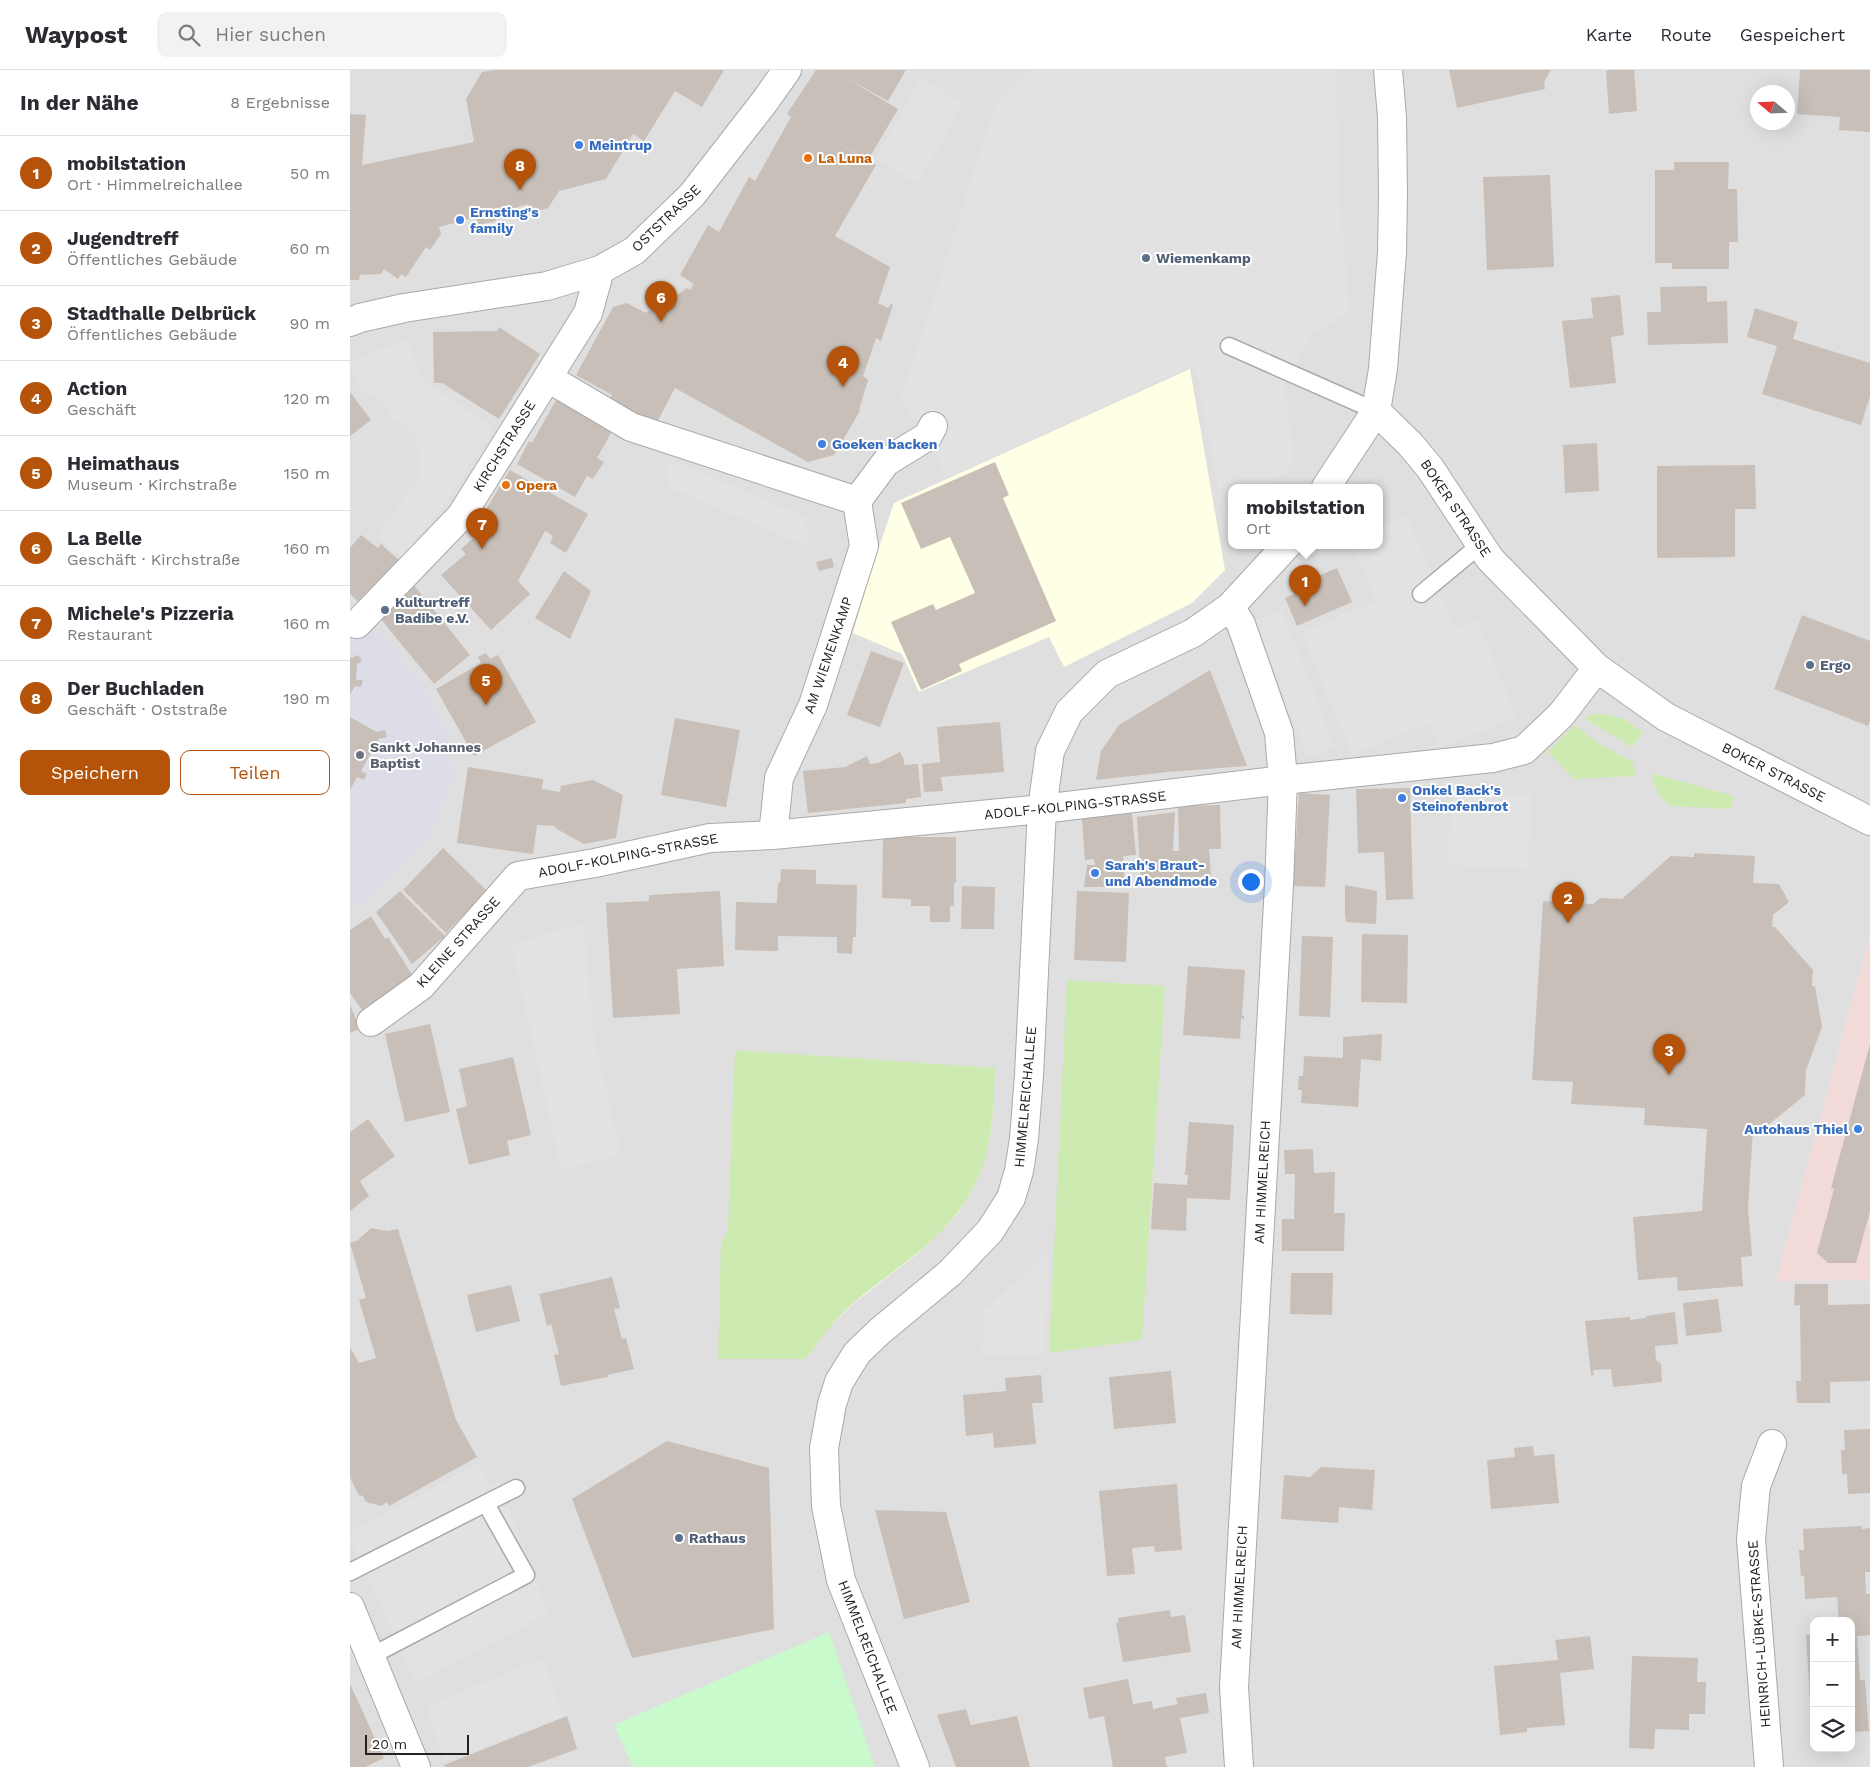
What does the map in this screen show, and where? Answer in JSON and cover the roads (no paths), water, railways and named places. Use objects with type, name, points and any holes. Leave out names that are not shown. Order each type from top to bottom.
[{"type":"street","name":"OSTSTRASSE","points":[[350,322],[404,308],[547,286],[600,270],[634,251],[692,195],[787,70]]},
{"type":"street","points":[[1328,484],[1376,412],[1383,368],[1392,252],[1393,144],[1388,70]]},
{"type":"street","name":"KIRCHSTRASSE","points":[[357,624],[461,516],[588,313],[600,270]]},
{"type":"street","points":[[548,378],[631,427],[857,501],[886,462],[928,436],[933,426]]},
{"type":"street","name":"BOKER STRASSE","points":[[1376,412],[1410,444],[1430,468],[1480,546],[1490,558],[1597,668],[1666,717],[1868,815]]},
{"type":"street","name":"AM WIEMENKAMP","points":[[774,835],[779,778],[813,705],[864,546],[857,501]]},
{"type":"street","name":"HIMMELREICHALLEE","points":[[915,1767],[841,1580],[826,1506],[824,1448],[830,1412],[839,1382],[857,1354],[880,1330],[950,1273],[990,1231],[1011,1198],[1019,1171],[1024,1139],[1042,809],[1050,751],[1069,712],[1107,674],[1193,634],[1230,607],[1283,549]]},
{"type":"street","name":"AM HIMMELREICH","points":[[1230,607],[1241,624],[1280,733],[1283,780],[1279,885],[1234,1687],[1238,1767]]},
{"type":"street","name":"ADOLF-KOLPING-STRASSE","points":[[518,876],[595,863],[710,838],[774,835],[1042,809],[1283,780],[1493,758],[1524,750],[1561,715],[1597,668]]},
{"type":"street","name":"KLEINE STRASSE","points":[[371,1022],[421,986],[518,876]]},
{"type":"street","name":"HEINRICH-LÜBKE-STRASSE","points":[[1769,1767],[1751,1539],[1756,1486],[1772,1444]]},
{"type":"street","points":[[350,1606],[416,1767]]},
{"type":"lane","points":[[1229,346],[1376,412]]},
{"type":"lane","points":[[1421,594],[1480,546]]},
{"type":"lane","points":[[350,1572],[516,1488]]},
{"type":"lane","points":[[371,1656],[526,1575],[486,1504]]},
{"type":"place","name":"Meintrup","points":[[579,145]]},
{"type":"place","name":"La Luna","points":[[808,158]]},
{"type":"place","name":"Der Buchladen","points":[[520,190]]},
{"type":"place","name":"Ernsting's family","points":[[460,220]]},
{"type":"place","name":"Wiemenkamp","points":[[1146,258]]},
{"type":"place","name":"La Belle","points":[[661,322]]},
{"type":"place","name":"Action","points":[[843,387]]},
{"type":"place","name":"Goeken backen","points":[[822,444]]},
{"type":"place","name":"Opera","points":[[506,485]]},
{"type":"place","name":"Michele's Pizzeria","points":[[482,549]]},
{"type":"place","name":"mobilstation","points":[[1305,606]]},
{"type":"place","name":"Kulturtreff Badibe e.V.","points":[[385,610]]},
{"type":"place","name":"Ergo","points":[[1810,665]]},
{"type":"place","name":"Heimathaus","points":[[486,705]]},
{"type":"place","name":"Sankt Johannes Baptist","points":[[360,755]]},
{"type":"place","name":"Onkel Back's Steinofenbrot","points":[[1402,798]]},
{"type":"place","name":"Sarah's Braut- und Abendmode","points":[[1095,873]]},
{"type":"place","name":"Jugendtreff","points":[[1568,923]]},
{"type":"place","name":"Stadthalle Delbrück","points":[[1669,1075]]},
{"type":"place","name":"Autohaus Thiel","points":[[1858,1129]]},
{"type":"place","name":"Rathaus","points":[[679,1538]]}]
